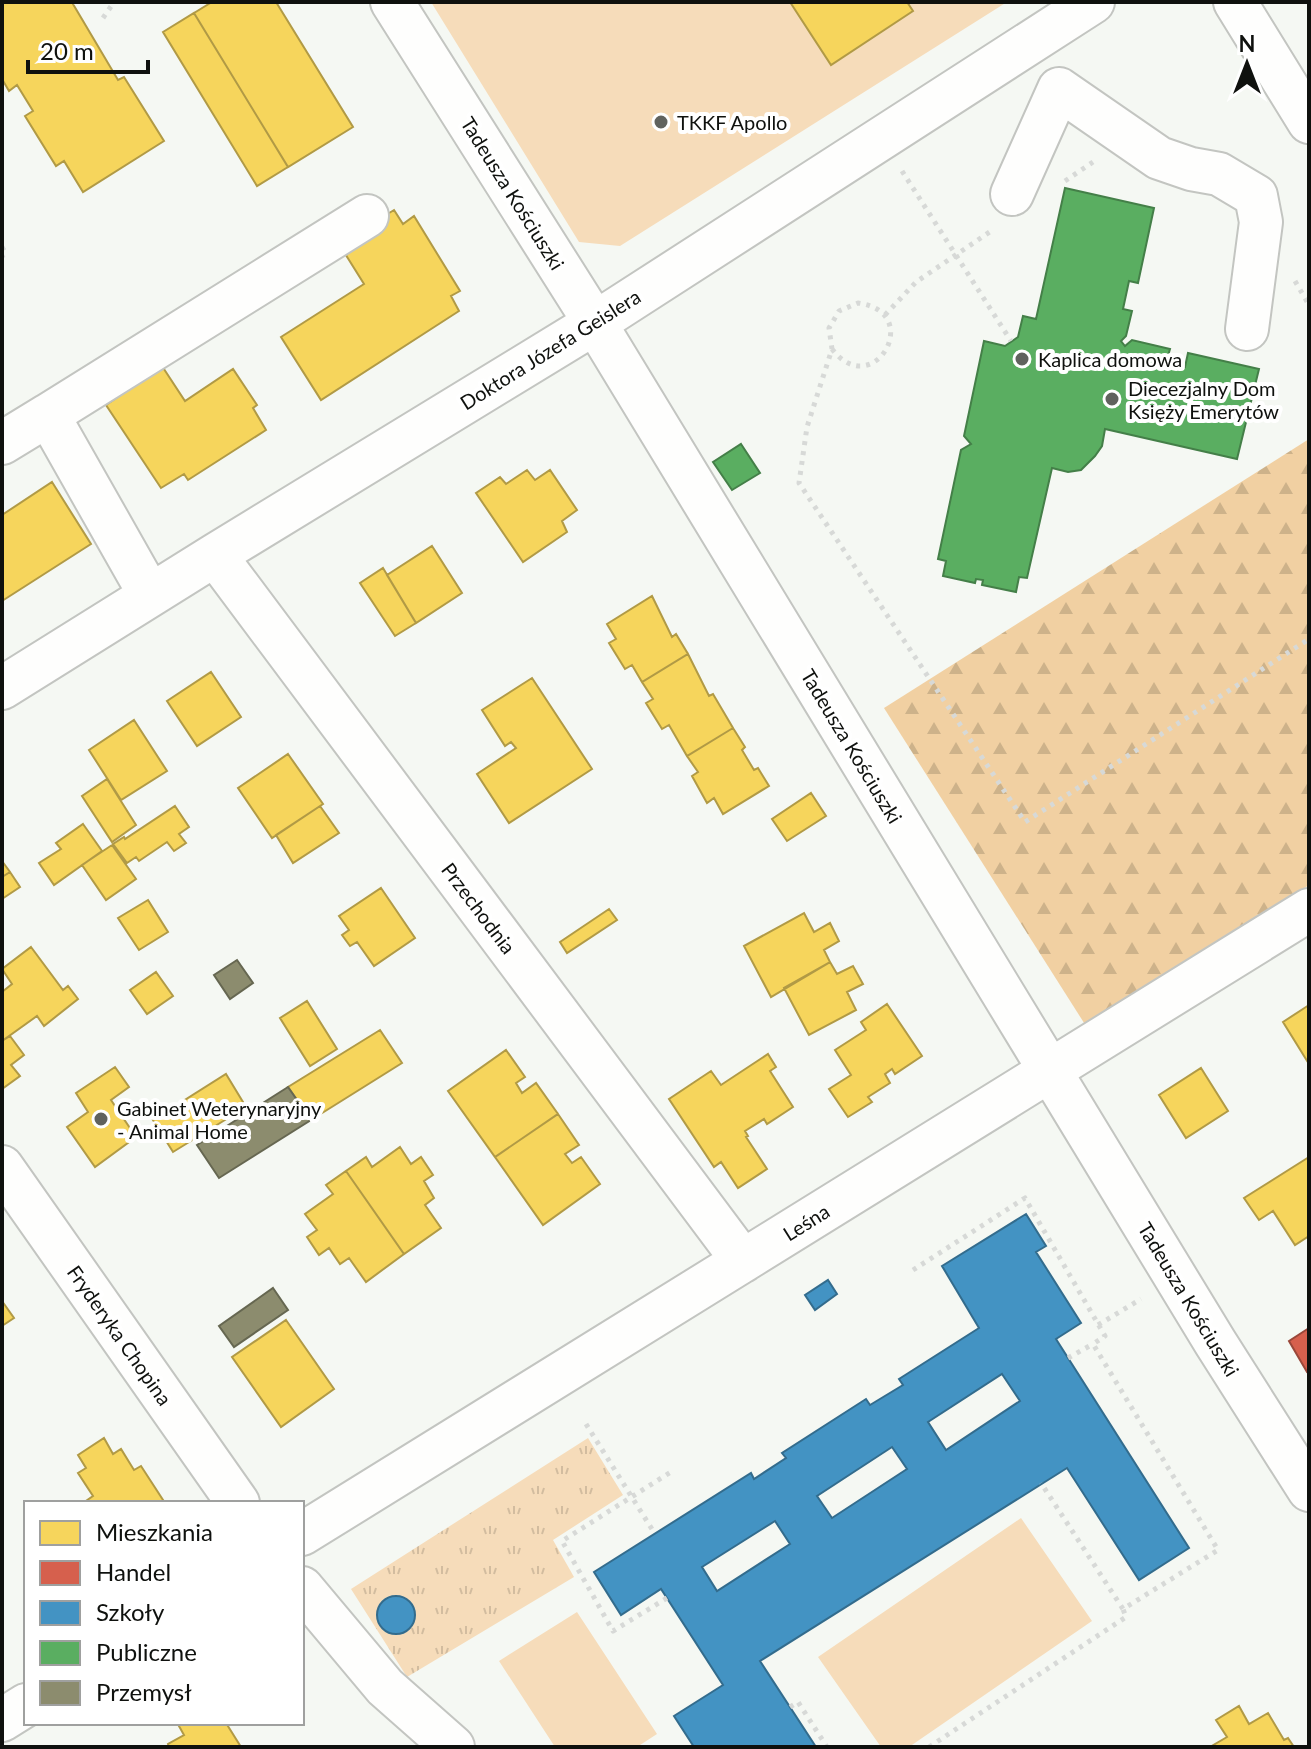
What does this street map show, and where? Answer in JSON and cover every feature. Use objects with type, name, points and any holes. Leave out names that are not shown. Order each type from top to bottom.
[{"type":"street","name":"Tadeusza Kościuszki","points":[[392,2],[595,323],[1309,1490]]},
{"type":"street","name":"Doktora Józefa Geislera","points":[[2,688],[595,323],[1093,2]]},
{"type":"street","points":[[1235,2],[1309,122]]},
{"type":"street","points":[[1030,42],[1059,89],[1159,158],[1219,174],[1256,196],[1261,222],[1247,329]]},
{"type":"street","points":[[1004,211],[1059,89]]},
{"type":"street","points":[[2,443],[367,216]]},
{"type":"street","points":[[48,415],[150,595]]},
{"type":"street","name":"Przechodnia","points":[[215,555],[743,1261]]},
{"type":"street","name":"Leśna","points":[[304,1533],[1309,910]]},
{"type":"street","name":"Fryderyka Chopina","points":[[2,1167],[237,1501]]},
{"type":"street","points":[[304,1590],[385,1687],[453,1747]]},
{"type":"street","points":[[2,1720],[24,1706]]},
{"type":"path","points":[[103,18],[114,2]]},
{"type":"path","points":[[1062,183],[1101,157]]},
{"type":"path","points":[[902,170],[1011,341]]},
{"type":"path","points":[[885,315],[916,282],[957,254],[1004,211]]},
{"type":"path","points":[[2,247],[6,254],[2,256]]},
{"type":"path","points":[[832,349],[846,363],[857,365],[877,361],[890,345],[890,325],[885,315],[868,304],[858,303],[839,311],[829,328],[832,349],[807,427],[799,483],[1025,822],[1309,639]]},
{"type":"path","points":[[913,1270],[1025,1198],[1105,1336],[1068,1358]]},
{"type":"path","points":[[1098,1325],[1146,1296]]},
{"type":"path","points":[[1093,1344],[1218,1550],[1123,1609]]},
{"type":"path","points":[[586,1424],[655,1534]]},
{"type":"path","points":[[613,1631],[562,1541],[674,1470]]},
{"type":"path","points":[[929,1747],[1126,1617],[1041,1483]]},
{"type":"path","points":[[604,1637],[667,1598]]},
{"type":"path","points":[[790,1707],[798,1702],[827,1747]]},
{"type":"green space","name":"TKKF Apollo","points":[[431,2],[1007,2],[620,246],[579,242]]},
{"type":"green space","points":[[1309,439],[1309,885],[1086,1026],[884,708]]},
{"type":"green space","points":[[588,1438],[623,1495],[553,1540],[574,1577],[407,1677],[351,1589]]},
{"type":"green space","points":[[1021,1518],[1092,1621],[909,1747],[881,1747],[818,1657]]},
{"type":"green space","points":[[577,1612],[657,1734],[637,1747],[555,1747],[499,1661]]},
{"type":"building: Mieszkania","points":[[2,2],[76,2],[73,4],[118,80],[124,77],[164,141],[83,192],[64,161],[56,166],[25,116],[33,111],[17,85],[9,91],[2,79]]},
{"type":"building: Mieszkania","points":[[212,2],[276,2],[353,127],[288,167],[194,13]]},
{"type":"building: Mieszkania","points":[[790,2],[907,2],[913,11],[831,65]]},
{"type":"building: Mieszkania","points":[[194,13],[288,167],[257,186],[163,32]]},
{"type":"building: Mieszkania","points":[[394,210],[403,224],[414,216],[460,291],[451,296],[459,311],[321,400],[281,337],[364,284],[339,244]]},
{"type":"building: Mieszkania","points":[[160,363],[185,401],[233,369],[257,405],[253,408],[266,430],[188,480],[184,474],[161,488],[106,405],[128,390],[126,385]]},
{"type":"building: Mieszkania","points":[[527,470],[535,480],[550,470],[577,510],[562,521],[567,532],[523,562],[476,493],[500,477],[506,484]]},
{"type":"building: Mieszkania","points":[[52,482],[91,544],[2,601],[2,515]]},
{"type":"building: Mieszkania","points":[[432,546],[462,593],[416,623],[387,575]]},
{"type":"building: Mieszkania","points":[[383,568],[416,623],[395,636],[360,583]]},
{"type":"building: Mieszkania","points":[[652,596],[672,637],[676,634],[688,654],[642,682],[632,665],[625,669],[609,643],[616,639],[607,624]]},
{"type":"building: Mieszkania","points":[[688,654],[709,696],[713,694],[733,728],[687,756],[669,725],[662,729],[646,703],[653,699],[642,682]]},
{"type":"building: Mieszkania","points":[[211,672],[241,717],[197,746],[167,701]]},
{"type":"building: Mieszkania","points":[[532,678],[592,769],[509,823],[477,774],[516,748],[511,742],[505,746],[482,710]]},
{"type":"building: Mieszkania","points":[[134,720],[167,771],[121,800],[89,750]]},
{"type":"building: Mieszkania","points":[[733,728],[754,770],[758,768],[769,786],[723,814],[714,798],[707,803],[692,776],[698,772],[687,756]]},
{"type":"building: Mieszkania","points":[[288,754],[323,804],[272,838],[238,788]]},
{"type":"building: Mieszkania","points":[[107,779],[136,825],[112,842],[82,796]]},
{"type":"building: Mieszkania","points":[[811,793],[826,816],[787,841],[772,819]]},
{"type":"building: Mieszkania","points":[[175,806],[189,827],[179,834],[186,843],[174,851],[167,842],[139,861],[136,857],[127,863],[113,844]]},
{"type":"building: Mieszkania","points":[[320,806],[339,833],[293,863],[276,835]]},
{"type":"building: Mieszkania","points":[[83,824],[102,851],[54,885],[39,863],[61,849],[56,843]]},
{"type":"building: Mieszkania","points":[[112,845],[136,879],[106,900],[82,865]]},
{"type":"building: Mieszkania","points":[[2,861],[10,872],[2,877]]},
{"type":"building: Mieszkania","points":[[10,872],[20,887],[2,899],[2,877]]},
{"type":"building: Mieszkania","points":[[381,888],[415,938],[374,966],[357,942],[350,946],[342,935],[349,930],[339,916]]},
{"type":"building: Mieszkania","points":[[148,900],[168,932],[139,950],[118,918]]},
{"type":"building: Mieszkania","points":[[609,909],[617,920],[567,953],[560,942]]},
{"type":"building: Mieszkania","points":[[804,913],[814,932],[830,923],[839,941],[824,950],[830,962],[771,997],[744,946]]},
{"type":"building: Mieszkania","points":[[31,947],[63,990],[68,986],[78,999],[44,1026],[37,1016],[2,1041],[2,992],[12,984],[2,969]]},
{"type":"building: Mieszkania","points":[[830,962],[837,974],[853,966],[863,984],[847,992],[856,1010],[809,1035],[784,988]]},
{"type":"building: Mieszkania","points":[[156,972],[173,996],[147,1014],[130,990]]},
{"type":"building: Mieszkania","points":[[307,1001],[337,1049],[310,1066],[280,1018]]},
{"type":"building: Mieszkania","points":[[887,1004],[922,1056],[895,1074],[892,1069],[885,1074],[890,1083],[868,1097],[872,1102],[848,1117],[829,1089],[851,1075],[835,1050],[866,1030],[861,1022]]},
{"type":"building: Mieszkania","points":[[1309,1005],[1309,1064],[1283,1022]]},
{"type":"building: Mieszkania","points":[[380,1030],[402,1063],[311,1120],[288,1087]]},
{"type":"building: Mieszkania","points":[[10,1036],[24,1055],[11,1065],[20,1076],[2,1089],[2,1041]]},
{"type":"building: Mieszkania","points":[[506,1050],[525,1077],[516,1083],[522,1093],[536,1083],[558,1114],[495,1157],[448,1091]]},
{"type":"building: Mieszkania","points":[[768,1054],[776,1067],[770,1071],[793,1107],[767,1124],[764,1119],[745,1131],[767,1169],[738,1188],[721,1162],[714,1167],[669,1099],[711,1071],[721,1085]]},
{"type":"building: Mieszkania","name":"Gabinet Weterynaryjny - Animal Home","points":[[115,1067],[129,1087],[111,1100],[136,1137],[95,1167],[67,1127],[88,1112],[76,1093]]},
{"type":"building: Mieszkania","points":[[1201,1068],[1228,1111],[1186,1138],[1159,1095]]},
{"type":"building: Mieszkania","points":[[226,1074],[246,1107],[173,1152],[153,1120]]},
{"type":"building: Mieszkania","points":[[558,1114],[579,1145],[565,1154],[572,1163],[581,1157],[600,1184],[543,1225],[495,1157]]},
{"type":"building: Mieszkania","points":[[400,1147],[411,1164],[421,1157],[433,1175],[424,1181],[434,1198],[425,1205],[441,1228],[404,1254],[346,1171],[366,1157],[372,1167]]},
{"type":"building: Mieszkania","points":[[1309,1157],[1309,1236],[1295,1245],[1273,1211],[1259,1220],[1244,1198]]},
{"type":"building: Mieszkania","points":[[346,1171],[404,1254],[366,1282],[349,1258],[340,1264],[329,1248],[319,1255],[307,1237],[317,1230],[305,1214],[333,1194],[326,1185]]},
{"type":"building: Mieszkania","points":[[2,1301],[14,1318],[2,1326]]},
{"type":"building: Mieszkania","points":[[286,1320],[334,1389],[281,1427],[232,1357]]},
{"type":"building: Mieszkania","points":[[104,1438],[113,1454],[121,1449],[134,1470],[141,1466],[164,1501],[86,1501],[93,1496],[78,1473],[86,1468],[78,1455]]},
{"type":"building: Mieszkania","points":[[1239,1706],[1249,1724],[1268,1713],[1284,1740],[1288,1738],[1294,1747],[1210,1747],[1227,1737],[1216,1720]]},
{"type":"building: Mieszkania","points":[[227,1725],[241,1747],[169,1747],[168,1744],[184,1735],[179,1726]]},
{"type":"building: Handel","points":[[1309,1328],[1309,1371],[1307,1372],[1289,1341]]},
{"type":"building: Szkoły","points":[[1026,1214],[1046,1246],[1036,1252],[1081,1323],[1056,1339],[1189,1548],[1139,1580],[1067,1468],[760,1661],[816,1747],[694,1747],[674,1716],[723,1685],[661,1589],[621,1615],[594,1572],[751,1473],[754,1479],[786,1458],[782,1453],[866,1399],[870,1405],[903,1385],[899,1379],[979,1328],[942,1266]],"holes":[[[1002,1374],[1020,1401],[946,1450],[928,1422]],[[892,1447],[907,1469],[832,1518],[817,1496]],[[775,1521],[790,1544],[717,1591],[702,1567]]]},
{"type":"building: Szkoły","points":[[828,1280],[837,1294],[815,1310],[805,1295]]},
{"type":"building: Szkoły","points":[[396,1596],[409,1602],[415,1615],[409,1628],[396,1634],[383,1628],[377,1615],[383,1602]]},
{"type":"building: Publiczne","name":"Diecezjalny Dom Księży Emerytów","points":[[1065,188],[1154,208],[1138,283],[1129,281],[1123,309],[1132,311],[1126,336],[1121,341],[1125,346],[1132,340],[1170,349],[1166,363],[1185,367],[1188,353],[1259,369],[1237,459],[1105,429],[1102,446],[1081,470],[1068,472],[1052,468],[1027,578],[1019,577],[1016,592],[982,585],[983,580],[976,579],[975,583],[943,576],[946,561],[938,559],[961,450],[971,444],[964,436],[984,341],[1005,346],[1018,337],[1023,316],[1036,319]]},
{"type":"building: Publiczne","points":[[741,444],[760,473],[732,490],[713,462]]},
{"type":"building: Przemysł","points":[[237,960],[253,983],[230,999],[214,975]]},
{"type":"building: Przemysł","points":[[288,1087],[311,1120],[219,1178],[197,1145]]},
{"type":"building: Przemysł","points":[[273,1288],[288,1310],[234,1347],[219,1326]]},
{"type":"place","name":"TKKF Apollo","points":[[661,122]]},
{"type":"place","name":"Kaplica domowa","points":[[1022,359]]},
{"type":"place","name":"Diecezjalny Dom Księży Emerytów","points":[[1112,399]]},
{"type":"place","name":"Gabinet Weterynaryjny - Animal Home","points":[[101,1119]]}]
